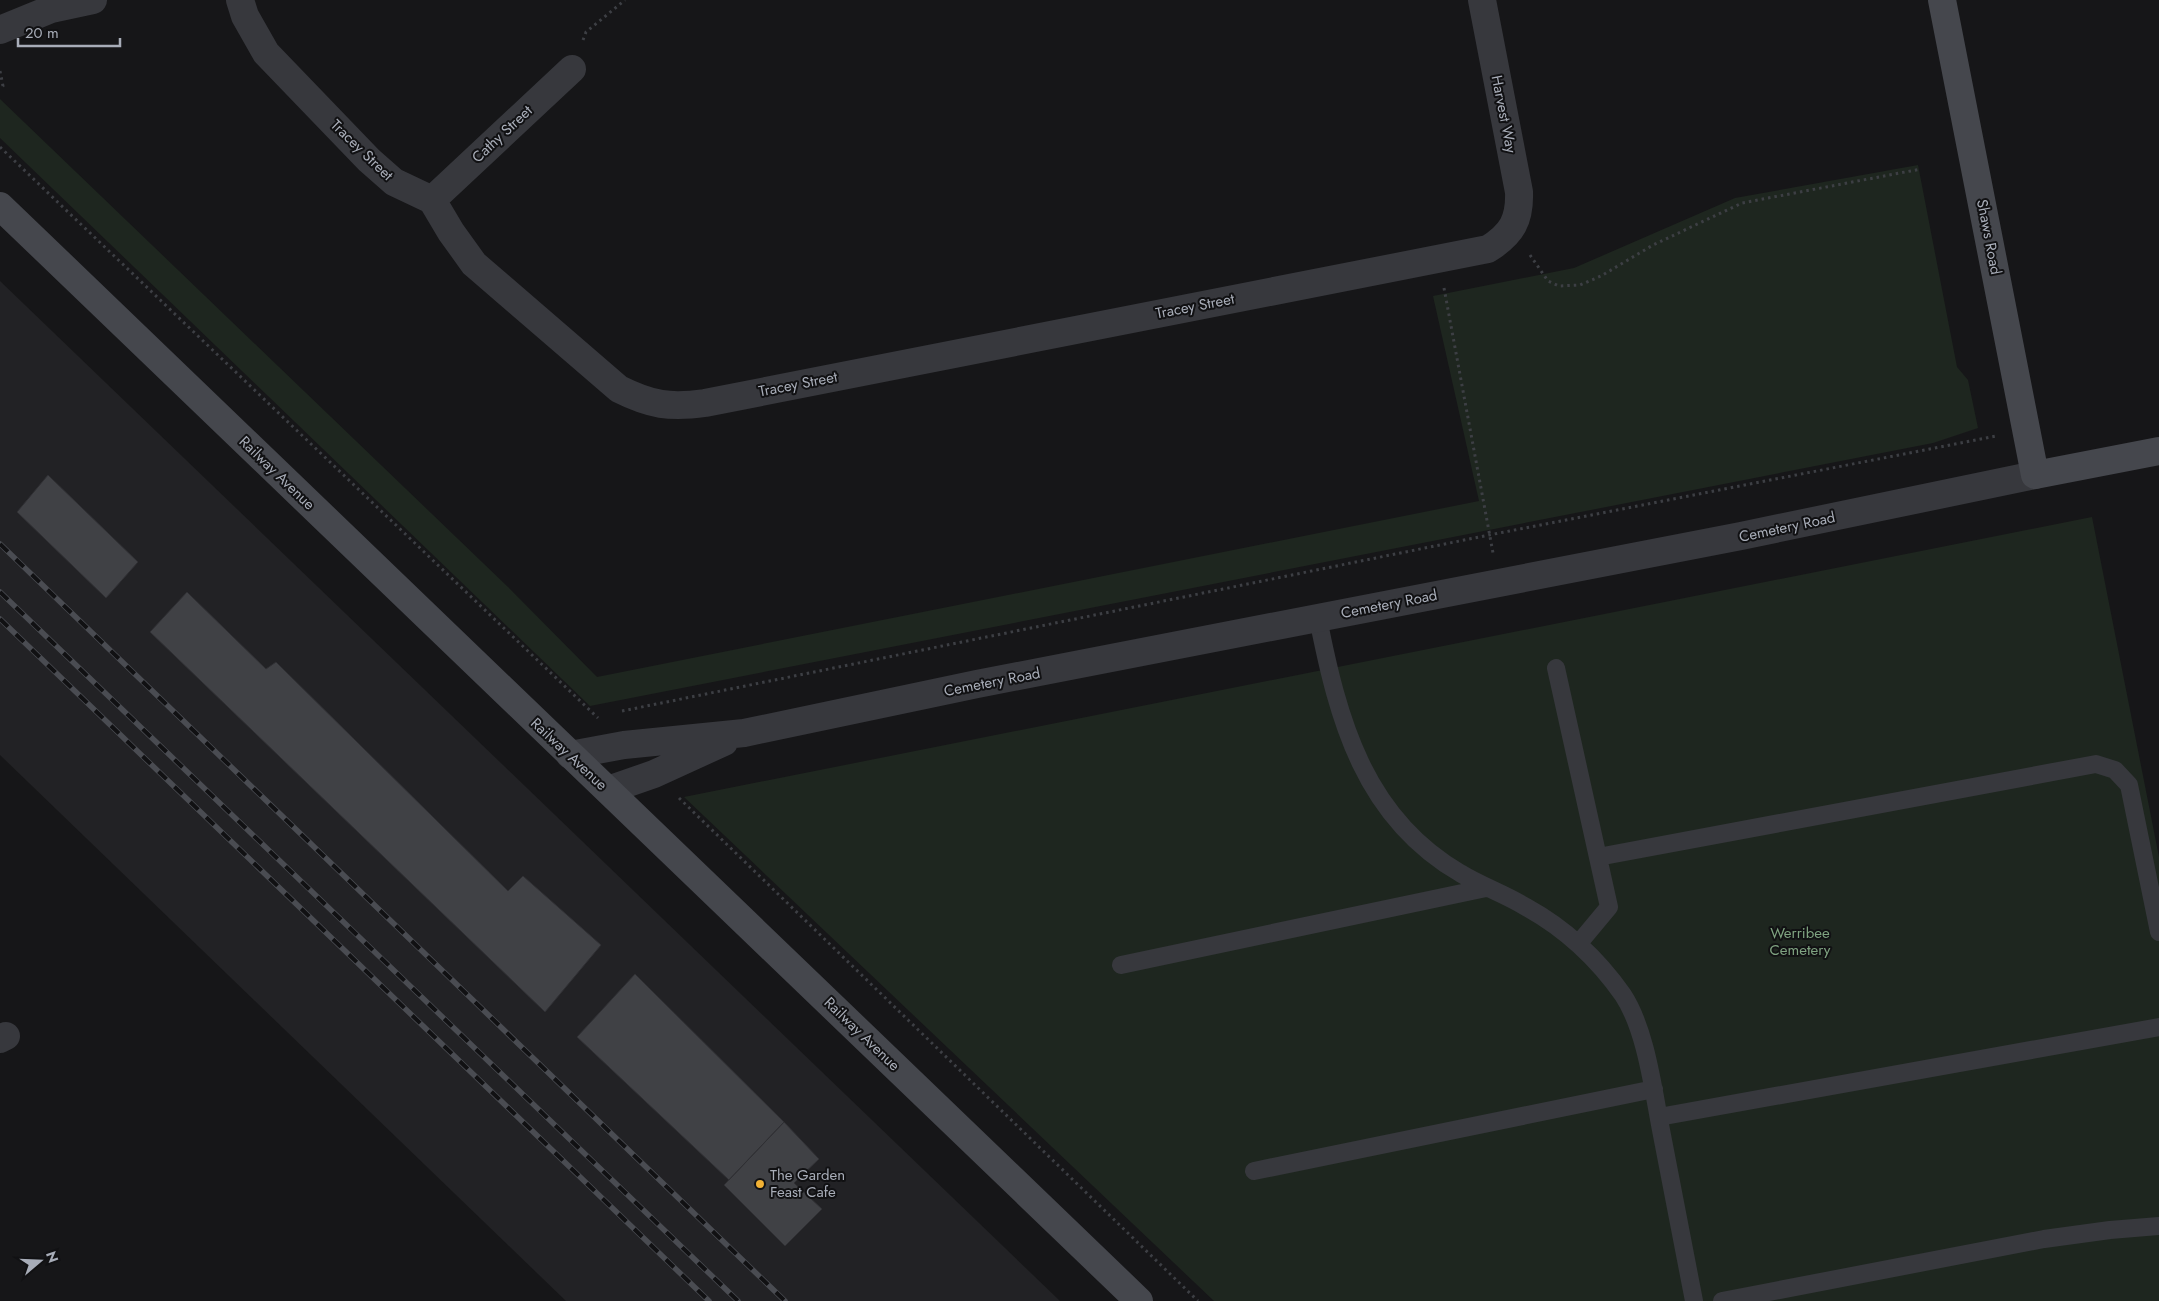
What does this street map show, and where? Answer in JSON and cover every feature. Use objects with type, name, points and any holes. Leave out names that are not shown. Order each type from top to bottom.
[{"type":"street","points":[[0,30],[51,9],[93,0]]},
{"type":"street","name":"Tracey Street","points":[[240,0],[245,16],[266,53],[369,160],[394,182],[432,200],[450,232],[474,264],[619,389],[638,399],[670,406],[715,401],[1488,249],[1502,240],[1512,227]]},
{"type":"street","name":"Harvest Way","points":[[1482,0],[1519,192],[1519,211],[1512,227]]},
{"type":"street","name":"Shaws Road","points":[[1942,0],[2035,475]]},
{"type":"street","name":"Cathy Street","points":[[432,200],[572,69]]},
{"type":"street","name":"Railway Avenue","points":[[0,206],[1139,1301]]},
{"type":"street","points":[[2035,475],[2159,451]]},
{"type":"street","name":"Cemetery Road","points":[[570,755],[624,745],[744,733],[947,690],[1741,536],[2035,475]]},
{"type":"street","name":"Cemetery Road","points":[[608,790],[654,774],[744,733]]},
{"type":"lane","points":[[1318,618],[1340,713],[1354,751],[1374,790],[1401,826],[1433,857],[1486,888],[1525,906],[1556,925],[1580,943],[1603,968],[1624,998],[1639,1034],[1654,1089],[1694,1301]]},
{"type":"lane","points":[[1556,668],[1609,908],[1580,943]]},
{"type":"lane","points":[[1598,857],[2096,764],[2115,770],[2129,785],[2159,932]]},
{"type":"lane","points":[[1121,965],[1486,888]]},
{"type":"lane","points":[[1659,1117],[2159,1027]]},
{"type":"lane","points":[[1254,1171],[1654,1089]]},
{"type":"lane","points":[[1722,1301],[2044,1239],[2110,1230],[2159,1226]]},
{"type":"path","points":[[572,69],[586,32],[625,0]]},
{"type":"path","points":[[0,71],[4,86],[0,88]]},
{"type":"path","points":[[0,147],[597,716],[624,745]]},
{"type":"path","points":[[1512,227],[1548,282],[1559,286],[1580,285],[1600,276],[1653,245],[1742,203],[1921,169]]},
{"type":"path","points":[[1438,258],[1498,583]]},
{"type":"path","points":[[616,712],[1489,535],[2026,430]]},
{"type":"path","points":[[597,716],[606,714]]},
{"type":"path","points":[[654,774],[1198,1301]]},
{"type":"shaded area","points":[[0,281],[1060,1301],[566,1301],[0,755]]},
{"type":"green space","points":[[0,99],[508,587],[597,677],[1479,501],[1433,296],[1574,268],[1735,198],[1918,165],[1957,367],[1968,380],[1978,428],[1933,443],[590,706],[0,138]]},
{"type":"green space","name":"Werribee Cemetery","points":[[2092,517],[2159,857],[2159,1301],[1214,1301],[684,797]]},
{"type":"building","points":[[48,475],[138,562],[106,598],[17,512]]},
{"type":"building","points":[[187,592],[266,669],[276,662],[508,891],[523,876],[601,945],[545,1012],[150,632]]},
{"type":"building","points":[[635,974],[784,1122],[729,1180],[577,1037]]},
{"type":"building","name":"The Garden Feast Cafe","points":[[784,1122],[819,1159],[794,1183],[822,1209],[785,1246],[724,1185]]},
{"type":"railway","points":[[0,544],[785,1301]]},
{"type":"railway","points":[[0,592],[738,1301]]},
{"type":"railway","points":[[0,619],[709,1301]]},
{"type":"place","name":"The Garden Feast Cafe","points":[[760,1184]]}]
